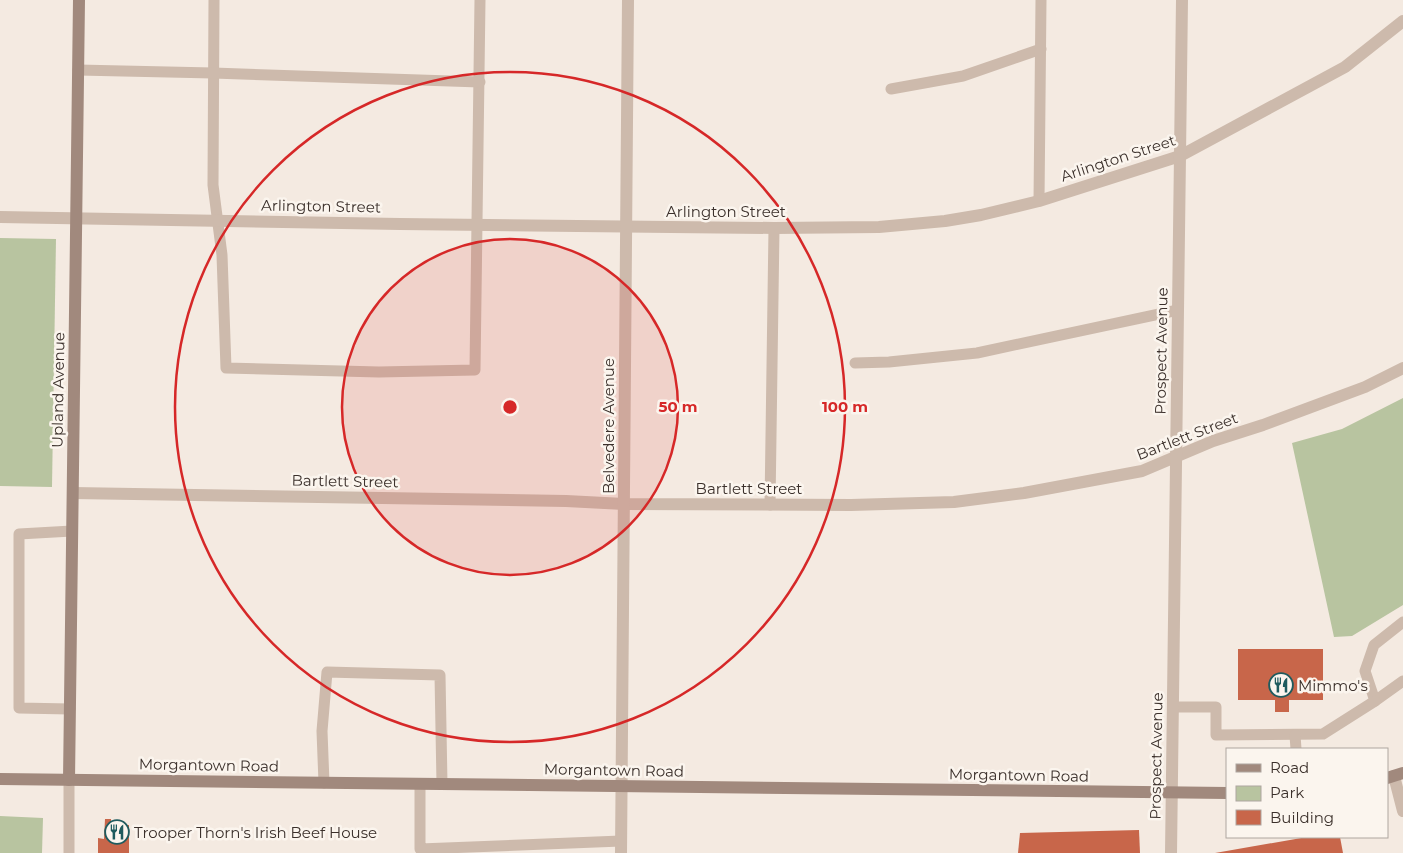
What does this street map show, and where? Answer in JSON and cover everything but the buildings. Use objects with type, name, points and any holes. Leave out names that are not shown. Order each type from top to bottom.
[{"type":"main road","name":"Upland Avenue","points":[[69,780],[79,0]]},
{"type":"main road","name":"Morgantown Road","points":[[0,779],[1226,793]]},
{"type":"street","name":"Belvedere Avenue","points":[[621,847],[628,0]]},
{"type":"street","name":"Prospect Avenue","points":[[1171,853],[1182,0]]},
{"type":"street","name":"Arlington Street","points":[[0,217],[774,228],[871,228],[945,221],[1039,201],[1180,156],[1345,67],[1403,21]]},
{"type":"street","name":"Bartlett Street","points":[[73,493],[566,501],[624,504],[851,505],[954,502],[1024,493],[1142,471],[1212,441],[1264,425],[1365,387],[1403,368]]},
{"type":"street","points":[[1395,776],[1403,811]]},
{"type":"lane","points":[[214,0],[213,185],[222,256],[226,368],[379,372],[476,370],[480,0]]},
{"type":"lane","points":[[1039,201],[1041,0]]},
{"type":"lane","points":[[891,89],[963,76],[1041,49]]},
{"type":"lane","points":[[78,70],[213,72],[480,82]]},
{"type":"lane","points":[[770,505],[774,228]]},
{"type":"lane","points":[[855,363],[889,362],[977,353],[1178,310]]},
{"type":"lane","points":[[70,709],[19,708],[19,534],[72,531]]},
{"type":"lane","points":[[1375,701],[1365,671],[1374,645],[1403,622]]},
{"type":"lane","points":[[324,783],[322,731],[326,672],[440,675],[442,784]]},
{"type":"lane","points":[[1173,707],[1216,707],[1216,735],[1323,734],[1375,701],[1403,680]]},
{"type":"lane","points":[[1296,734],[1296,748]]},
{"type":"lane","points":[[69,780],[69,853]]},
{"type":"lane","points":[[420,784],[420,849],[621,847]]},
{"type":"green space","points":[[0,238],[56,239],[52,487],[0,486]]},
{"type":"green space","points":[[1403,398],[1403,605],[1352,636],[1334,637],[1292,443],[1342,429]]},
{"type":"green space","points":[[0,816],[43,818],[42,853],[0,853]]},
{"type":"place","name":"Mimmo's","points":[[1281,685]]},
{"type":"place","name":"Trooper Thorn's Irish Beef House","points":[[117,832]]}]
